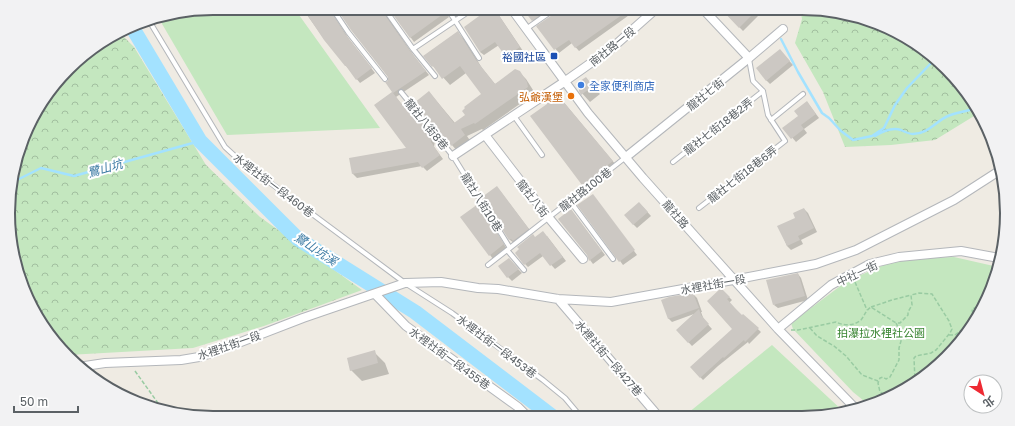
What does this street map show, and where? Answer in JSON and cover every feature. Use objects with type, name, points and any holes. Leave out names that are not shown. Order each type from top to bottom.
[{"type":"street","name":"龍社路","points":[[516,15],[588,113],[778,329],[851,404]]},
{"type":"street","name":"南社路一段","points":[[564,82],[612,48],[649,15]]},
{"type":"street","points":[[709,15],[749,58]]},
{"type":"street","name":"龍社七街","points":[[626,157],[783,29]]},
{"type":"street","points":[[453,156],[564,82]]},
{"type":"street","name":"龍社八街","points":[[485,135],[549,218],[583,259]]},
{"type":"street","name":"水裡社街一段","points":[[87,366],[129,362],[181,360],[199,357],[303,318],[405,283],[441,282],[478,288],[498,289],[558,299],[611,302],[816,264],[856,250],[954,200],[996,173]]},
{"type":"street","name":"中社一街","points":[[778,329],[831,285],[870,264],[899,257],[961,251],[995,257]]},
{"type":"street","name":"水裡社街一段455巷","points":[[375,294],[406,326],[521,411]]},
{"type":"street","name":"水裡社街一段427巷","points":[[558,299],[654,411]]},
{"type":"lane","points":[[337,15],[348,32],[385,79]]},
{"type":"lane","points":[[389,15],[413,49],[435,76]]},
{"type":"lane","points":[[452,15],[479,58]]},
{"type":"lane","points":[[413,49],[464,15]]},
{"type":"lane","points":[[526,29],[546,15]]},
{"type":"lane","name":"水裡社街一段460巷","points":[[152,25],[225,147],[237,158],[405,283]]},
{"type":"lane","points":[[749,58],[753,81],[763,91],[768,115],[771,120],[802,94]]},
{"type":"lane","name":"龍社七街18巷2弄","points":[[673,162],[763,91]]},
{"type":"lane","name":"龍社八街8巷","points":[[401,92],[453,156]]},
{"type":"lane","points":[[514,116],[542,155]]},
{"type":"lane","name":"龍社七街18巷6弄","points":[[699,208],[785,141],[771,120]]},
{"type":"lane","name":"龍社八街10巷","points":[[453,156],[509,249],[524,270]]},
{"type":"lane","name":"龍社路100巷","points":[[488,265],[626,157]]},
{"type":"lane","points":[[570,201],[613,259]]},
{"type":"lane","name":"水裡社街一段453巷","points":[[405,283],[452,313],[543,380],[565,398],[576,411]]},
{"type":"path","points":[[854,280],[867,310]]},
{"type":"path","points":[[789,330],[810,328],[836,322],[842,325],[853,324],[862,319],[867,310],[871,307],[919,293],[932,294],[952,328],[949,335],[931,353],[916,356],[914,358],[915,376]]},
{"type":"path","points":[[896,323],[902,321],[908,315],[912,305],[911,295]]},
{"type":"path","points":[[871,307],[896,323],[899,329],[901,341],[899,348],[899,360],[890,377],[886,379],[883,377],[878,381],[878,389],[883,394]]},
{"type":"path","points":[[810,328],[817,336],[834,346],[846,356],[862,375],[878,381]]},
{"type":"path","points":[[949,335],[955,335],[961,331]]},
{"type":"path","points":[[129,362],[158,403]]},
{"type":"green space","points":[[200,15],[299,15],[380,128],[227,135],[161,22]]},
{"type":"green space","points":[[801,15],[815,15],[841,19],[890,35],[912,48],[933,64],[959,92],[974,116],[935,140],[891,145],[845,147],[823,92],[795,43],[802,19]]},
{"type":"green space","points":[[123,36],[134,47],[206,165],[260,217],[362,290],[264,326],[193,348],[75,355],[56,334],[35,301],[19,252],[15,226],[15,200],[22,162],[35,125],[48,103],[64,82],[92,56]]},
{"type":"green space","name":"拍瀑拉水裡社公園","points":[[954,257],[992,266],[980,301],[967,323],[951,344],[933,362],[912,378],[890,391],[864,401],[853,392],[793,329],[791,323],[847,281],[898,259]]},
{"type":"green space","points":[[772,345],[839,407],[815,411],[690,411]]},
{"type":"building","points":[[333,15],[345,34],[372,68],[356,80],[324,40],[308,16]]},
{"type":"building","points":[[341,15],[385,15],[426,71],[393,93],[406,109],[409,107],[432,136],[431,142],[440,155],[422,168],[418,162],[352,174],[349,158],[406,148],[374,105],[392,92],[385,82],[388,81],[388,77]]},
{"type":"building","points":[[395,15],[442,15],[410,38],[394,16]]},
{"type":"building","points":[[480,15],[499,15],[520,47],[506,57],[495,42],[480,52],[464,27]]},
{"type":"building","points":[[527,15],[540,15],[532,21]]},
{"type":"building","points":[[552,15],[622,15],[575,48],[569,40],[554,50],[536,26]]},
{"type":"building","points":[[727,15],[752,15],[739,28]]},
{"type":"building","points":[[458,31],[476,60],[495,84],[515,69],[520,71],[527,82],[528,87],[475,124],[474,123],[461,129],[465,135],[451,146],[414,103],[429,91],[454,123],[465,115],[462,111],[465,108],[464,107],[481,94],[460,66],[442,79],[433,66],[432,67],[423,56]]},
{"type":"building","points":[[780,49],[790,61],[766,81],[756,68]]},
{"type":"building","points":[[586,77],[593,86],[581,95],[579,91],[580,81]]},
{"type":"building","points":[[557,94],[613,161],[582,185],[530,116],[547,104],[546,102]]},
{"type":"building","points":[[807,101],[816,114],[801,125],[804,129],[791,139],[782,128],[798,116],[794,111]]},
{"type":"building","points":[[497,186],[529,229],[513,241],[511,239],[509,240],[482,197]]},
{"type":"building","points":[[593,194],[635,250],[619,262],[577,205]]},
{"type":"building","points":[[639,202],[648,212],[633,225],[624,215]]},
{"type":"building","points":[[478,204],[504,244],[489,256],[460,217]]},
{"type":"building","points":[[804,208],[814,228],[798,236],[800,240],[787,246],[777,226],[795,218],[793,213]]},
{"type":"building","points":[[571,209],[602,251],[589,261],[587,255],[558,219]]},
{"type":"building","points":[[543,231],[563,257],[550,266],[540,253],[524,265],[515,253],[519,249],[517,247],[533,234],[535,237]]},
{"type":"building","points":[[509,258],[519,269],[507,278],[498,266]]},
{"type":"building","points":[[798,273],[805,296],[773,305],[766,280]]},
{"type":"building","points":[[721,288],[730,297],[727,299],[735,308],[759,328],[745,342],[744,340],[700,378],[690,367],[732,329],[707,301]]},
{"type":"building","points":[[693,293],[699,308],[668,319],[661,300],[669,297]]},
{"type":"building","points":[[699,309],[701,315],[709,324],[688,343],[676,330]]},
{"type":"building","points":[[375,350],[378,363],[350,371],[347,358]]},
{"type":"waterway","name":"鷺山坑溪","points":[[134,31],[200,141],[298,239],[415,312],[545,411]]},
{"type":"waterway","points":[[781,39],[822,113],[853,140],[872,136],[884,128],[895,105],[907,88],[931,63]]},
{"type":"waterway","points":[[875,136],[891,129],[901,130],[910,134],[923,132],[948,116],[970,109]]},
{"type":"waterway","name":"鷺山坑","points":[[18,179],[41,168],[74,176],[200,141]]},
{"type":"place","name":"裕國社區","points":[[554,56]]},
{"type":"place","name":"全家便利商店","points":[[581,85]]},
{"type":"place","name":"弘爺漢堡","points":[[571,96]]}]
